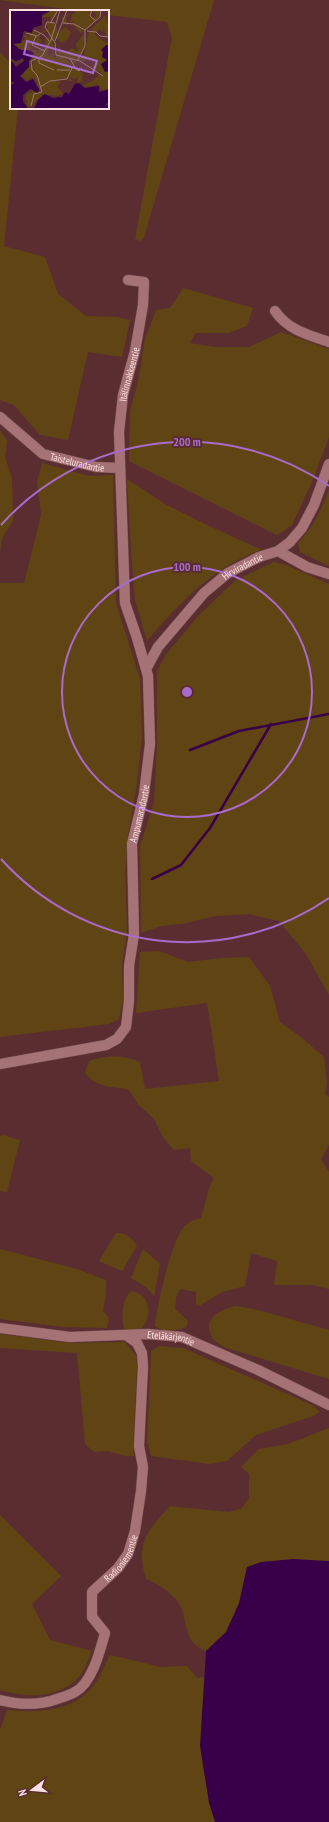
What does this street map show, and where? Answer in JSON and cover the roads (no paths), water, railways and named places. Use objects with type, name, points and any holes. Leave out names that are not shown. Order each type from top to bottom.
[{"type":"street","name":"Itälinnakkeentie","points":[[120,468],[119,432],[123,395],[135,351],[144,305],[144,282],[128,280]]},
{"type":"street","points":[[275,311],[288,326],[329,342]]},
{"type":"street","name":"Taisteluradantie","points":[[0,417],[43,454],[96,467],[120,468]]},
{"type":"street","name":"Hirviradantie","points":[[146,668],[158,647],[204,593],[228,573],[258,557],[278,551],[290,542],[302,528],[314,505],[329,464]]},
{"type":"street","name":"Ampumaradantie","points":[[0,1064],[106,1045],[117,1039],[126,1027],[129,1001],[129,966],[134,934],[132,844],[144,794],[150,744],[146,668],[125,603],[120,468]]},
{"type":"street","points":[[278,551],[307,567],[329,574]]},
{"type":"street","name":"Eteläkärjentie","points":[[0,1328],[70,1337],[148,1334],[182,1337],[258,1370],[329,1405]]},
{"type":"street","name":"Radioniementie","points":[[0,1700],[16,1704],[44,1704],[76,1692],[93,1669],[99,1655],[105,1633],[92,1617],[92,1592],[118,1568],[128,1554],[135,1531],[142,1485],[143,1467],[139,1446],[144,1367],[142,1353],[137,1343],[126,1335]]},
{"type":"waterway","points":[[190,750],[239,731],[329,714]]},
{"type":"waterway","points":[[152,879],[181,865],[210,828],[271,724]]}]
